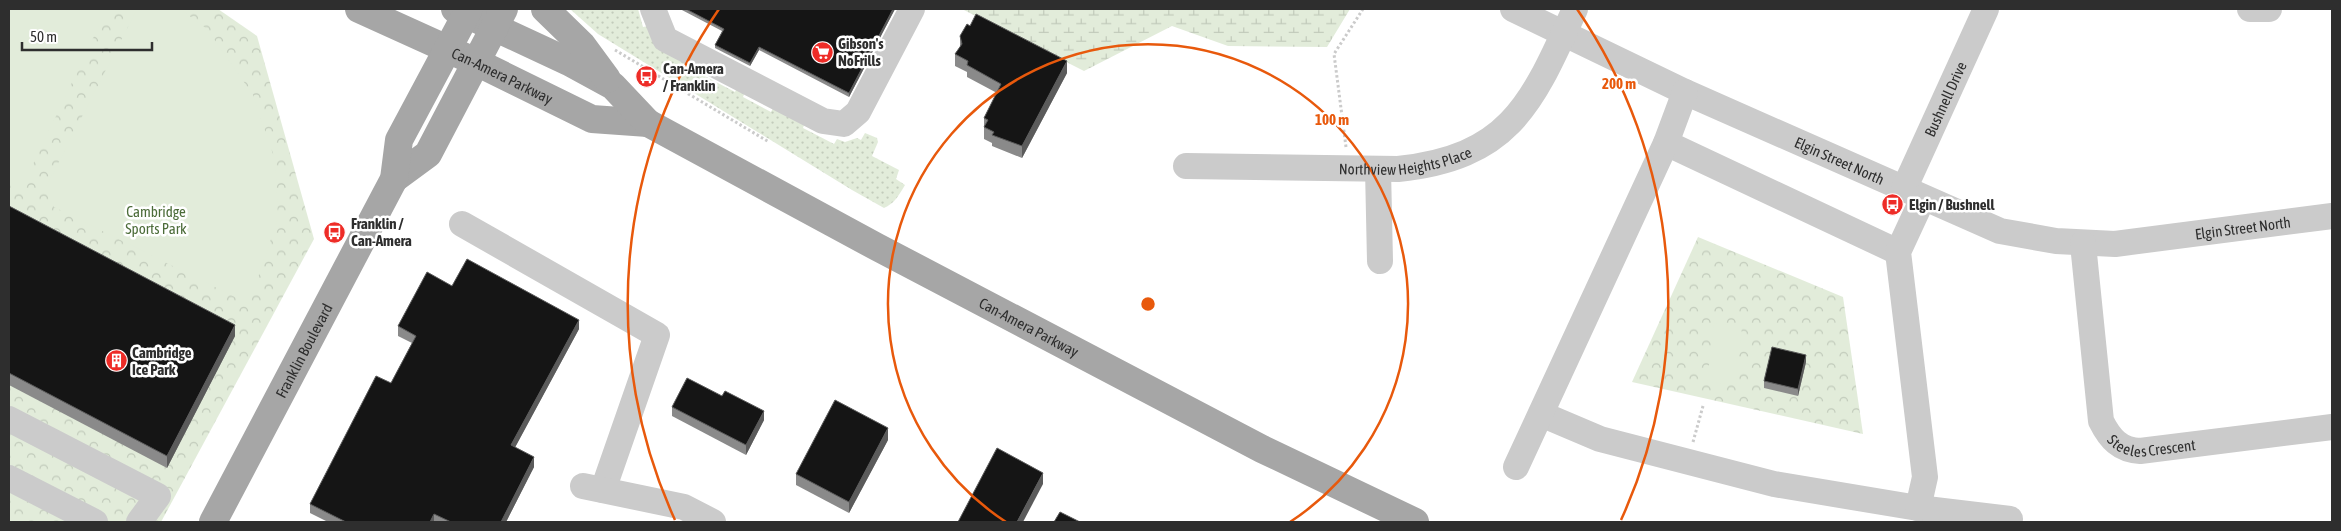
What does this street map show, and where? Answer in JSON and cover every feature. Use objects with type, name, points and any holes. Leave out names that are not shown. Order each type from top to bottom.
[{"type":"main road","name":"Can-Amera Parkway","points":[[359,9],[476,62],[592,119],[648,123]]},
{"type":"main road","points":[[545,9],[556,22],[582,45],[613,86]]},
{"type":"main road","name":"Can-Amera Parkway","points":[[463,10],[500,18],[570,62],[613,86],[648,123],[869,243],[1262,448],[1415,522]]},
{"type":"main road","name":"Franklin Boulevard","points":[[213,522],[394,179],[399,140],[447,49],[463,10]]},
{"type":"main road","name":"Franklin Boulevard","points":[[394,179],[428,154],[500,18]]},
{"type":"street","points":[[653,9],[665,40],[823,121],[844,124],[858,112],[912,9]]},
{"type":"street","name":"Elgin Street North","points":[[1513,9],[1685,92],[2000,231],[2028,238],[2082,244],[2115,244],[2332,216]]},
{"type":"street","name":"Northview Heights Place","points":[[1186,166],[1378,169],[1426,166],[1462,156],[1499,134],[1529,101],[1575,9]]},
{"type":"street","name":"Bushnell Drive","points":[[1898,252],[1914,193],[1986,9]]},
{"type":"street","points":[[2250,9],[2269,9]]},
{"type":"street","points":[[1516,467],[1666,143],[1685,92]]},
{"type":"street","points":[[1666,143],[1898,252],[1925,476],[1918,508]]},
{"type":"street","points":[[1378,169],[1380,261]]},
{"type":"street","points":[[462,224],[658,335],[593,488],[684,507],[713,522]]},
{"type":"street","name":"Steeles Crescent","points":[[2082,244],[2101,422],[2108,435],[2116,444],[2128,450],[2140,451],[2332,427]]},
{"type":"street","points":[[1541,414],[1600,439],[1774,484],[1918,508],[2010,519]]},
{"type":"street","points":[[9,419],[158,496],[140,522]]},
{"type":"street","points":[[9,478],[95,522]]},
{"type":"path","points":[[1348,168],[1334,54],[1362,9]]},
{"type":"path","points":[[606,45],[769,142]]},
{"type":"path","points":[[1688,462],[1703,406]]},
{"type":"green space","name":"Cambridge Sports Park","points":[[9,9],[218,9],[257,36],[314,239],[161,522],[9,522]]},
{"type":"green space","points":[[9,9],[107,9],[26,179],[9,180]]},
{"type":"green space","points":[[137,9],[180,9],[207,29],[253,95],[275,160],[278,218],[249,304],[54,207],[45,189]]},
{"type":"green space","points":[[570,9],[638,9],[643,27],[648,26],[698,68],[697,72],[735,92],[737,88],[745,92],[743,97],[771,112],[774,106],[805,122],[803,128],[834,144],[837,139],[845,142],[857,138],[861,140],[865,133],[877,138],[878,142],[872,156],[899,170],[896,179],[905,185],[894,201],[884,208],[598,34]]},
{"type":"green space","points":[[962,9],[1350,9],[1327,47],[1228,46],[1172,26],[1084,71]]},
{"type":"green space","points":[[1698,237],[1843,297],[1863,434],[1632,382]]},
{"type":"green space","points":[[1714,323],[1742,326],[1736,385],[1707,382]]},
{"type":"building","name":"Gibson's NoFrills","points":[[686,9],[893,9],[849,93],[759,47],[750,63],[715,45],[724,29]]},
{"type":"building","points":[[976,14],[1067,61],[1022,146],[992,135],[994,132],[984,127],[988,120],[984,118],[1001,84],[967,65],[968,61],[955,54],[962,44],[960,36],[967,24],[970,26]]},
{"type":"building","name":"Cambridge Ice Park","points":[[9,206],[235,325],[167,456],[9,373]]},
{"type":"building","points":[[467,259],[579,320],[511,445],[534,457],[501,522],[451,522],[434,514],[430,522],[346,522],[310,504],[376,376],[391,383],[416,336],[398,326],[427,272],[452,286]]},
{"type":"building","points":[[1772,347],[1806,355],[1798,389],[1764,381]]},
{"type":"building","points":[[687,378],[722,396],[725,391],[764,411],[746,445],[672,407]]},
{"type":"building","points":[[835,400],[888,428],[849,502],[796,474]]},
{"type":"building","points":[[997,448],[1043,473],[1017,522],[958,522]]},
{"type":"building","points":[[1060,512],[1080,522],[1054,522]]},
{"type":"place","name":"Gibson's NoFrills","points":[[822,52]]},
{"type":"place","name":"Can-Amera / Franklin","points":[[647,77]]},
{"type":"place","name":"Elgin / Bushnell","points":[[1893,204]]},
{"type":"place","name":"Franklin / Can-Amera","points":[[335,232]]},
{"type":"place","name":"Cambridge Ice Park","points":[[116,361]]}]
